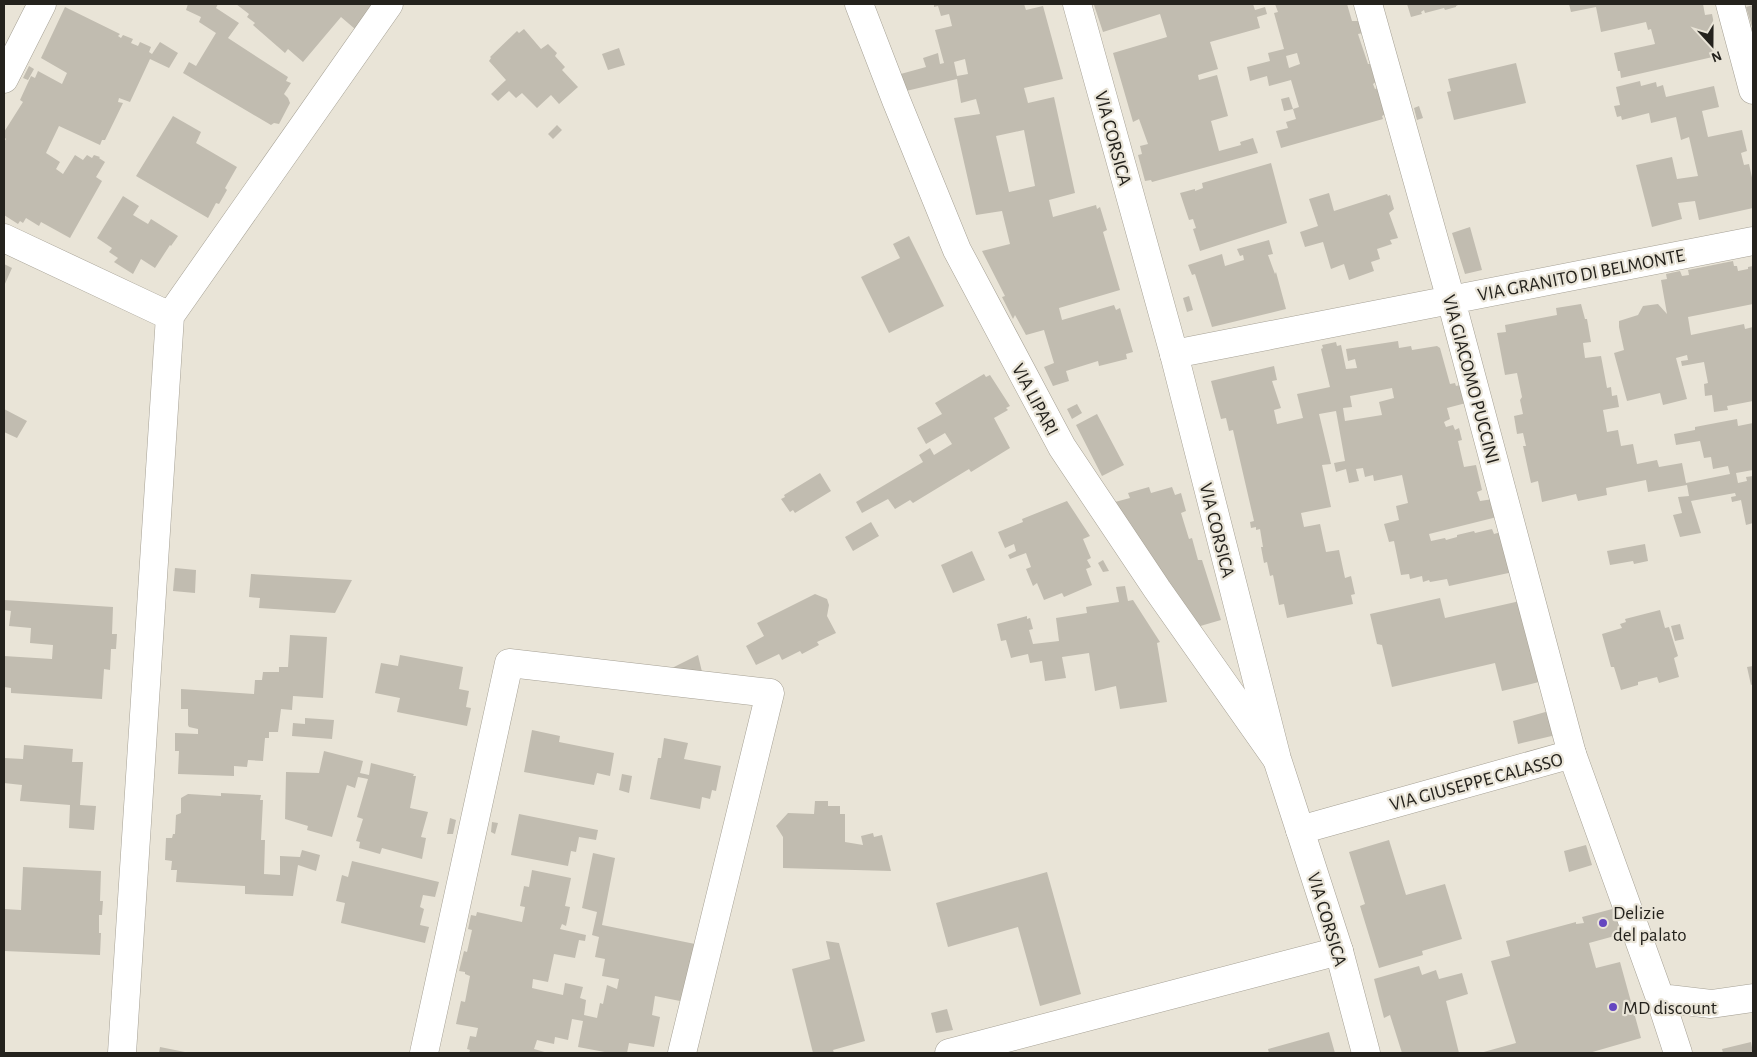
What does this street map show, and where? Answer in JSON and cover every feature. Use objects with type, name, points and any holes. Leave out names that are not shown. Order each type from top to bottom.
[{"type":"street","points":[[4,79],[42,4]]},
{"type":"street","points":[[122,1053],[170,316],[389,4]]},
{"type":"street","name":"VIA LIPARI","points":[[859,4],[957,250],[1062,447],[1157,589],[1277,759]]},
{"type":"street","name":"VIA CORSICA","points":[[1077,4],[1174,354],[1277,759],[1340,951],[1366,1053]]},
{"type":"street","name":"VIA GIACOMO PUCCINI","points":[[1368,4],[1451,300],[1572,754]]},
{"type":"street","points":[[1730,4],[1753,90]]},
{"type":"street","points":[[4,238],[170,316]]},
{"type":"street","name":"VIA GRANITO DI BELMONTE","points":[[1174,354],[1753,240]]},
{"type":"street","points":[[424,1053],[509,663],[770,693],[682,1053]]},
{"type":"street","name":"VIA GIUSEPPE CALASSO","points":[[1300,830],[1572,754],[1678,1053]]},
{"type":"street","points":[[949,1053],[1340,951]]},
{"type":"street","points":[[1660,998],[1710,1004],[1753,998]]},
{"type":"building","points":[[188,4],[218,4],[216,8],[239,23],[228,38],[288,77],[286,81],[291,83],[284,94],[290,103],[279,124],[274,123],[271,125],[183,73],[189,62],[196,66],[216,33],[199,22],[201,17],[186,10]]},
{"type":"building","points":[[236,4],[373,4],[355,29],[341,17],[303,62],[288,49],[285,53],[253,25],[255,23],[247,17],[249,14]]},
{"type":"building","points":[[934,4],[1024,4],[1026,10],[1043,6],[1063,79],[1024,88],[1028,103],[1054,97],[1075,193],[1049,200],[1053,217],[1096,205],[1097,209],[1100,207],[1107,230],[1103,232],[1120,290],[1059,308],[1062,320],[1114,305],[1116,310],[1120,308],[1133,352],[1126,354],[1127,359],[1099,366],[1098,361],[1066,371],[1069,381],[1053,386],[1044,367],[1054,363],[1044,330],[1026,335],[1015,315],[1013,319],[1002,297],[1005,296],[982,251],[1010,244],[1002,211],[976,215],[954,118],[980,114],[976,99],[961,103],[957,79],[906,91],[897,75],[926,67],[923,58],[938,53],[940,64],[944,63],[935,30],[952,26],[949,14],[941,16],[938,6],[934,7]],"holes":[[[965,59],[968,74],[957,76],[954,62]],[[1024,130],[1035,186],[1009,192],[996,136]]]},
{"type":"building","points":[[1253,4],[1255,10],[1265,7],[1267,14],[1257,17],[1260,28],[1210,42],[1218,69],[1198,75],[1199,80],[1217,75],[1228,116],[1211,121],[1219,151],[1241,145],[1240,142],[1253,138],[1258,153],[1152,182],[1151,180],[1145,181],[1138,155],[1142,154],[1140,146],[1148,144],[1139,119],[1133,122],[1113,53],[1167,37],[1160,14],[1103,32],[1094,5]]},
{"type":"building","points":[[1275,4],[1347,4],[1352,21],[1359,21],[1363,33],[1358,34],[1376,82],[1373,84],[1375,89],[1378,88],[1386,114],[1382,116],[1383,119],[1281,148],[1276,131],[1288,128],[1286,122],[1296,119],[1293,109],[1299,107],[1291,80],[1269,86],[1267,76],[1250,81],[1247,67],[1270,61],[1268,53],[1284,49],[1274,13],[1278,12]],"holes":[[[1297,53],[1300,64],[1289,68],[1286,56]]]},
{"type":"building","points":[[1407,4],[1460,4],[1445,10],[1444,8],[1425,13],[1424,10],[1421,12],[1422,14],[1411,17]]},
{"type":"building","points":[[1569,4],[1703,4],[1705,15],[1712,14],[1715,29],[1711,30],[1717,56],[1621,78],[1614,53],[1655,44],[1651,29],[1648,30],[1646,22],[1601,32],[1596,7],[1571,12]]},
{"type":"building","points":[[1753,5],[1753,30],[1746,7]]},
{"type":"building","points":[[65,7],[120,34],[118,36],[121,38],[123,35],[133,39],[131,43],[138,46],[140,42],[151,47],[149,52],[152,54],[160,42],[178,53],[169,68],[150,59],[130,102],[119,98],[118,102],[123,103],[105,140],[102,140],[100,145],[59,126],[46,153],[60,162],[56,169],[63,174],[75,155],[83,160],[87,155],[92,158],[94,155],[100,157],[105,162],[96,177],[102,181],[70,238],[41,222],[39,226],[26,218],[23,223],[20,221],[18,224],[4,215],[4,142],[6,139],[4,132],[23,102],[20,100],[31,76],[35,78],[38,71],[62,84],[67,73],[41,58]]},
{"type":"building","points":[[524,29],[541,49],[548,44],[557,53],[555,56],[565,67],[562,70],[578,87],[559,104],[551,95],[537,108],[522,93],[516,98],[509,91],[498,101],[491,94],[506,80],[489,61],[490,57],[517,31],[519,33]]},
{"type":"building","points":[[619,48],[625,65],[608,70],[602,54]]},
{"type":"building","points":[[1516,63],[1526,103],[1454,120],[1447,92],[1451,91],[1448,79]]},
{"type":"building","points":[[29,66],[34,69],[28,80],[23,78]]},
{"type":"building","points":[[1640,81],[1641,86],[1656,82],[1657,87],[1663,85],[1666,97],[1714,86],[1719,107],[1702,111],[1708,137],[1742,130],[1747,151],[1741,153],[1744,165],[1749,164],[1753,182],[1753,208],[1699,220],[1695,201],[1678,203],[1682,219],[1652,227],[1636,165],[1672,157],[1677,179],[1698,176],[1689,137],[1681,140],[1676,117],[1651,123],[1649,113],[1622,120],[1621,116],[1617,117],[1614,106],[1620,105],[1616,87]]},
{"type":"building","points":[[1289,97],[1293,109],[1284,111],[1281,99]]},
{"type":"building","points":[[1419,106],[1423,118],[1417,120],[1414,108]]},
{"type":"building","points":[[173,116],[201,132],[196,143],[237,167],[225,188],[227,190],[219,204],[216,203],[208,218],[136,176]]},
{"type":"building","points":[[557,125],[562,130],[553,139],[548,134]]},
{"type":"building","points":[[1271,163],[1287,223],[1200,251],[1193,229],[1196,228],[1193,219],[1189,220],[1180,193],[1195,189],[1195,191],[1203,188],[1202,183]]},
{"type":"building","points":[[1329,193],[1334,211],[1387,194],[1388,196],[1390,195],[1394,209],[1389,213],[1398,238],[1390,240],[1392,244],[1377,249],[1380,259],[1371,262],[1374,271],[1349,280],[1344,264],[1331,269],[1323,242],[1305,247],[1300,232],[1318,226],[1309,199]]},
{"type":"building","points":[[123,196],[139,206],[133,215],[148,224],[151,219],[178,236],[155,268],[141,259],[133,274],[114,262],[118,258],[109,252],[112,248],[97,238]]},
{"type":"building","points":[[1470,227],[1482,270],[1465,274],[1452,233]]},
{"type":"building","points":[[909,236],[944,306],[889,333],[861,277],[900,258],[893,244]]},
{"type":"building","points":[[1269,240],[1273,254],[1268,255],[1275,274],[1276,272],[1286,309],[1212,327],[1195,274],[1192,275],[1188,265],[1222,254],[1225,266],[1244,260],[1243,255],[1240,256],[1237,249]]},
{"type":"building","points":[[1733,261],[1738,271],[1753,266],[1753,304],[1688,317],[1691,335],[1744,324],[1745,329],[1753,327],[1753,401],[1727,406],[1728,410],[1714,412],[1712,395],[1705,396],[1704,384],[1708,383],[1704,362],[1682,366],[1681,361],[1688,360],[1687,355],[1676,358],[1687,399],[1663,405],[1660,393],[1627,401],[1614,353],[1624,350],[1619,321],[1638,315],[1643,306],[1658,304],[1667,314],[1661,280],[1667,279],[1666,274],[1680,271],[1682,276],[1689,275],[1688,270]]},
{"type":"building","points":[[4,264],[12,268],[4,286]]},
{"type":"building","points":[[1189,296],[1193,310],[1187,312],[1183,298]]},
{"type":"building","points":[[1581,304],[1585,319],[1587,319],[1591,342],[1583,343],[1585,358],[1601,356],[1607,388],[1611,387],[1612,396],[1617,395],[1619,407],[1603,410],[1607,432],[1618,430],[1621,446],[1633,444],[1637,464],[1657,460],[1659,467],[1682,463],[1686,483],[1730,474],[1728,466],[1713,469],[1711,457],[1704,458],[1700,441],[1676,445],[1674,434],[1695,430],[1695,427],[1737,419],[1738,426],[1753,423],[1753,470],[1736,473],[1738,483],[1747,481],[1746,477],[1753,476],[1753,523],[1746,525],[1741,500],[1732,502],[1731,497],[1736,496],[1735,493],[1691,501],[1701,533],[1680,537],[1673,515],[1682,513],[1678,497],[1689,496],[1687,485],[1648,492],[1646,480],[1606,488],[1607,495],[1578,501],[1576,494],[1542,502],[1538,481],[1531,483],[1523,446],[1526,446],[1523,433],[1517,434],[1514,416],[1523,414],[1517,373],[1505,375],[1497,333],[1506,332],[1505,325],[1557,315],[1556,308]]},
{"type":"building","points":[[1398,341],[1399,348],[1411,346],[1412,350],[1437,346],[1440,348],[1450,384],[1460,385],[1466,403],[1447,408],[1450,419],[1444,422],[1446,427],[1453,425],[1455,430],[1459,428],[1462,440],[1458,441],[1464,467],[1476,465],[1482,490],[1477,492],[1480,501],[1493,499],[1497,517],[1429,534],[1431,541],[1445,538],[1446,540],[1474,531],[1475,533],[1492,529],[1494,534],[1501,532],[1513,572],[1449,586],[1447,579],[1423,582],[1422,576],[1410,579],[1409,574],[1401,575],[1394,541],[1389,542],[1384,524],[1399,520],[1396,506],[1408,503],[1402,475],[1374,481],[1373,475],[1365,477],[1363,468],[1356,469],[1359,481],[1349,483],[1346,469],[1336,472],[1334,463],[1345,461],[1336,411],[1319,414],[1331,464],[1322,465],[1331,507],[1301,513],[1304,527],[1320,524],[1326,552],[1339,550],[1345,578],[1351,576],[1355,594],[1351,595],[1353,604],[1287,618],[1284,604],[1279,605],[1273,575],[1270,576],[1267,562],[1264,563],[1260,529],[1256,530],[1256,527],[1251,528],[1250,522],[1254,521],[1233,430],[1229,431],[1226,418],[1221,419],[1211,381],[1274,366],[1277,380],[1272,381],[1281,408],[1274,410],[1277,424],[1303,418],[1297,394],[1330,387],[1321,349],[1323,348],[1322,345],[1336,342],[1337,346],[1341,345],[1346,369],[1357,368],[1355,359],[1348,361],[1346,349]],"holes":[[[1392,388],[1394,398],[1379,402],[1382,415],[1345,421],[1343,408],[1352,407],[1350,396]]]},
{"type":"building","points":[[984,374],[986,377],[990,375],[1010,406],[1006,408],[1008,410],[994,418],[1010,448],[971,472],[969,469],[913,503],[910,500],[895,509],[888,499],[862,513],[856,502],[923,462],[919,455],[930,448],[934,455],[952,444],[945,433],[926,444],[917,428],[942,414],[935,403]]},
{"type":"building","points":[[1077,404],[1082,413],[1072,419],[1067,409]]},
{"type":"building","points":[[4,409],[27,421],[17,438],[4,432]]},
{"type":"building","points":[[1097,414],[1124,465],[1102,476],[1076,425]]},
{"type":"building","points":[[820,473],[831,491],[795,513],[793,510],[790,512],[781,499],[785,497],[784,495]]},
{"type":"building","points":[[1149,487],[1151,493],[1172,487],[1175,495],[1181,493],[1186,511],[1181,513],[1189,539],[1192,538],[1198,560],[1202,560],[1221,620],[1190,629],[1115,502],[1130,498],[1128,493]]},
{"type":"building","points":[[1067,501],[1090,536],[1083,539],[1091,558],[1087,560],[1091,567],[1086,569],[1092,585],[1064,597],[1062,593],[1044,600],[1037,583],[1033,586],[1026,569],[1031,567],[1026,553],[1010,559],[1008,555],[1016,551],[1014,544],[1005,548],[998,532],[1023,522],[1022,519]]},
{"type":"building","points":[[871,522],[879,536],[853,551],[845,537]]},
{"type":"building","points":[[1645,544],[1648,561],[1634,564],[1633,561],[1610,565],[1607,551]]},
{"type":"building","points":[[972,551],[985,580],[953,593],[941,565]]},
{"type":"building","points":[[1103,560],[1109,571],[1103,572],[1098,563]]},
{"type":"building","points":[[175,568],[196,570],[195,593],[173,591]]},
{"type":"building","points":[[251,574],[352,580],[335,613],[259,608],[260,598],[249,597]]},
{"type":"building","points":[[1125,586],[1128,601],[1133,600],[1160,642],[1157,643],[1167,702],[1120,709],[1116,686],[1095,691],[1089,653],[1062,657],[1066,678],[1045,681],[1042,661],[1030,663],[1028,654],[1011,658],[1006,640],[1001,641],[997,624],[1027,616],[1027,619],[1030,618],[1033,629],[1029,630],[1033,644],[1059,641],[1056,618],[1087,613],[1086,607],[1119,602],[1116,587]]},
{"type":"building","points":[[815,594],[827,599],[829,605],[827,616],[836,633],[817,642],[819,645],[802,654],[800,651],[782,660],[779,654],[756,665],[746,646],[764,636],[757,623]]},
{"type":"building","points":[[1440,598],[1445,618],[1520,601],[1539,682],[1502,691],[1495,663],[1392,687],[1382,645],[1377,644],[1370,614]]},
{"type":"building","points":[[4,600],[113,607],[112,634],[117,634],[116,649],[111,649],[110,670],[104,669],[102,699],[11,693],[11,688],[4,687],[4,656],[52,659],[53,645],[30,643],[31,628],[9,626],[11,611],[4,610]]},
{"type":"building","points":[[1660,610],[1665,628],[1669,627],[1678,656],[1674,658],[1679,677],[1659,683],[1657,677],[1638,682],[1638,685],[1621,690],[1614,667],[1611,667],[1602,634],[1622,628],[1620,624],[1626,622],[1625,619]]},
{"type":"building","points":[[1680,624],[1684,639],[1675,641],[1671,626]]},
{"type":"building","points":[[290,635],[327,637],[323,698],[293,696],[292,710],[281,709],[278,732],[269,732],[269,738],[265,738],[263,761],[248,760],[247,767],[234,766],[234,776],[178,774],[179,751],[175,751],[175,733],[198,734],[198,729],[188,725],[188,709],[181,709],[181,689],[254,694],[255,680],[262,680],[263,672],[279,672],[279,667],[288,667]]},
{"type":"building","points":[[400,655],[463,667],[459,689],[469,691],[466,707],[471,708],[467,726],[397,712],[400,698],[375,693],[381,663],[398,666]]},
{"type":"building","points":[[698,655],[702,672],[672,668]]},
{"type":"building","points":[[1753,666],[1753,684],[1751,685],[1747,667]]},
{"type":"building","points":[[1549,711],[1556,735],[1518,744],[1513,721]]},
{"type":"building","points":[[305,718],[334,720],[332,739],[292,736],[293,723],[305,724]]},
{"type":"building","points":[[532,730],[560,736],[559,742],[614,753],[610,776],[597,773],[594,785],[524,772]]},
{"type":"building","points":[[664,738],[688,743],[684,759],[721,766],[716,791],[712,790],[710,799],[702,797],[700,809],[650,799],[658,758],[661,758]]},
{"type":"building","points":[[24,745],[73,749],[72,762],[83,762],[80,805],[96,806],[94,830],[69,828],[70,805],[20,801],[22,785],[4,783],[4,758],[23,759]]},
{"type":"building","points":[[324,751],[363,761],[360,773],[369,775],[371,763],[416,776],[410,808],[428,812],[421,837],[426,838],[422,859],[382,848],[380,854],[359,848],[360,842],[356,841],[363,819],[357,817],[368,779],[358,777],[355,788],[347,785],[332,837],[307,830],[308,826],[285,819],[286,772],[319,773]]},
{"type":"building","points":[[622,774],[632,776],[629,793],[619,790]]},
{"type":"building","points":[[221,793],[261,795],[260,800],[263,800],[261,840],[265,840],[264,874],[280,875],[280,856],[300,857],[302,850],[320,855],[316,871],[298,865],[293,896],[245,894],[245,886],[176,882],[177,870],[171,870],[172,861],[165,860],[166,838],[172,838],[173,834],[175,834],[176,815],[181,813],[181,798],[188,794],[221,796]]},
{"type":"building","points":[[815,801],[828,801],[828,806],[840,806],[840,814],[845,814],[845,842],[863,845],[861,836],[873,833],[874,837],[882,835],[891,871],[783,868],[783,837],[776,826],[788,813],[814,814]]},
{"type":"building","points":[[519,814],[598,830],[596,840],[579,837],[576,852],[571,851],[568,866],[511,855]]},
{"type":"building","points":[[450,818],[456,820],[453,834],[447,834]]},
{"type":"building","points":[[492,822],[498,823],[495,834],[491,832]]},
{"type":"building","points":[[1389,840],[1406,895],[1445,884],[1462,939],[1422,951],[1423,955],[1379,968],[1360,906],[1365,904],[1349,852]]},
{"type":"building","points":[[1586,845],[1592,865],[1569,872],[1564,851]]},
{"type":"building","points":[[593,853],[615,858],[602,925],[695,944],[687,999],[681,998],[680,1001],[655,996],[652,1015],[660,1017],[654,1047],[629,1043],[627,1053],[610,1053],[578,1047],[583,1021],[572,1019],[568,1040],[555,1037],[554,1044],[537,1040],[534,1049],[548,1053],[469,1053],[470,1050],[467,1049],[470,1036],[476,1037],[478,1028],[456,1024],[461,1001],[465,1002],[470,976],[465,974],[465,972],[459,971],[464,951],[467,952],[472,930],[468,929],[471,915],[476,916],[477,912],[522,922],[525,907],[520,906],[524,886],[529,887],[532,870],[571,878],[565,906],[570,907],[566,926],[562,924],[560,929],[586,935],[585,941],[579,940],[575,958],[554,954],[548,982],[533,979],[532,988],[563,995],[565,983],[583,987],[580,998],[586,1000],[584,1015],[597,1018],[600,1003],[603,1004],[607,985],[617,989],[619,979],[602,976],[605,959],[595,957],[599,937],[592,935],[597,912],[582,908]]},
{"type":"building","points":[[352,861],[439,882],[435,897],[423,895],[420,907],[424,909],[420,925],[429,927],[425,943],[341,923],[345,903],[336,901],[342,875],[348,877]]},
{"type":"building","points":[[23,867],[101,871],[100,901],[103,901],[102,915],[99,915],[99,933],[101,933],[100,955],[4,951],[4,909],[21,910]]},
{"type":"building","points":[[1047,872],[1081,994],[1040,1006],[1018,927],[948,947],[936,903]]},
{"type":"building","points":[[1616,908],[1622,934],[1589,943],[1596,968],[1620,962],[1641,1038],[1589,1053],[1480,1053],[1516,1043],[1491,961],[1510,956],[1506,941],[1576,922],[1576,924],[1584,923],[1582,917]]},
{"type":"building","points":[[826,941],[839,943],[865,1041],[833,1050],[834,1053],[813,1053],[792,969],[830,959]]},
{"type":"building","points":[[1419,966],[1422,975],[1436,970],[1439,979],[1462,973],[1468,994],[1446,1001],[1459,1053],[1402,1053],[1390,1015],[1384,1018],[1374,979]]},
{"type":"building","points":[[947,1009],[953,1030],[936,1033],[931,1013]]},
{"type":"building","points":[[1329,1032],[1335,1053],[1269,1053],[1268,1049]]},
{"type":"building","points":[[1751,1042],[1753,1053],[1723,1053],[1722,1049]]},
{"type":"building","points":[[160,1047],[185,1052],[185,1053],[159,1053]]},
{"type":"place","name":"Delizie del palato","points":[[1603,923]]},
{"type":"place","name":"MD discount","points":[[1613,1007]]}]
